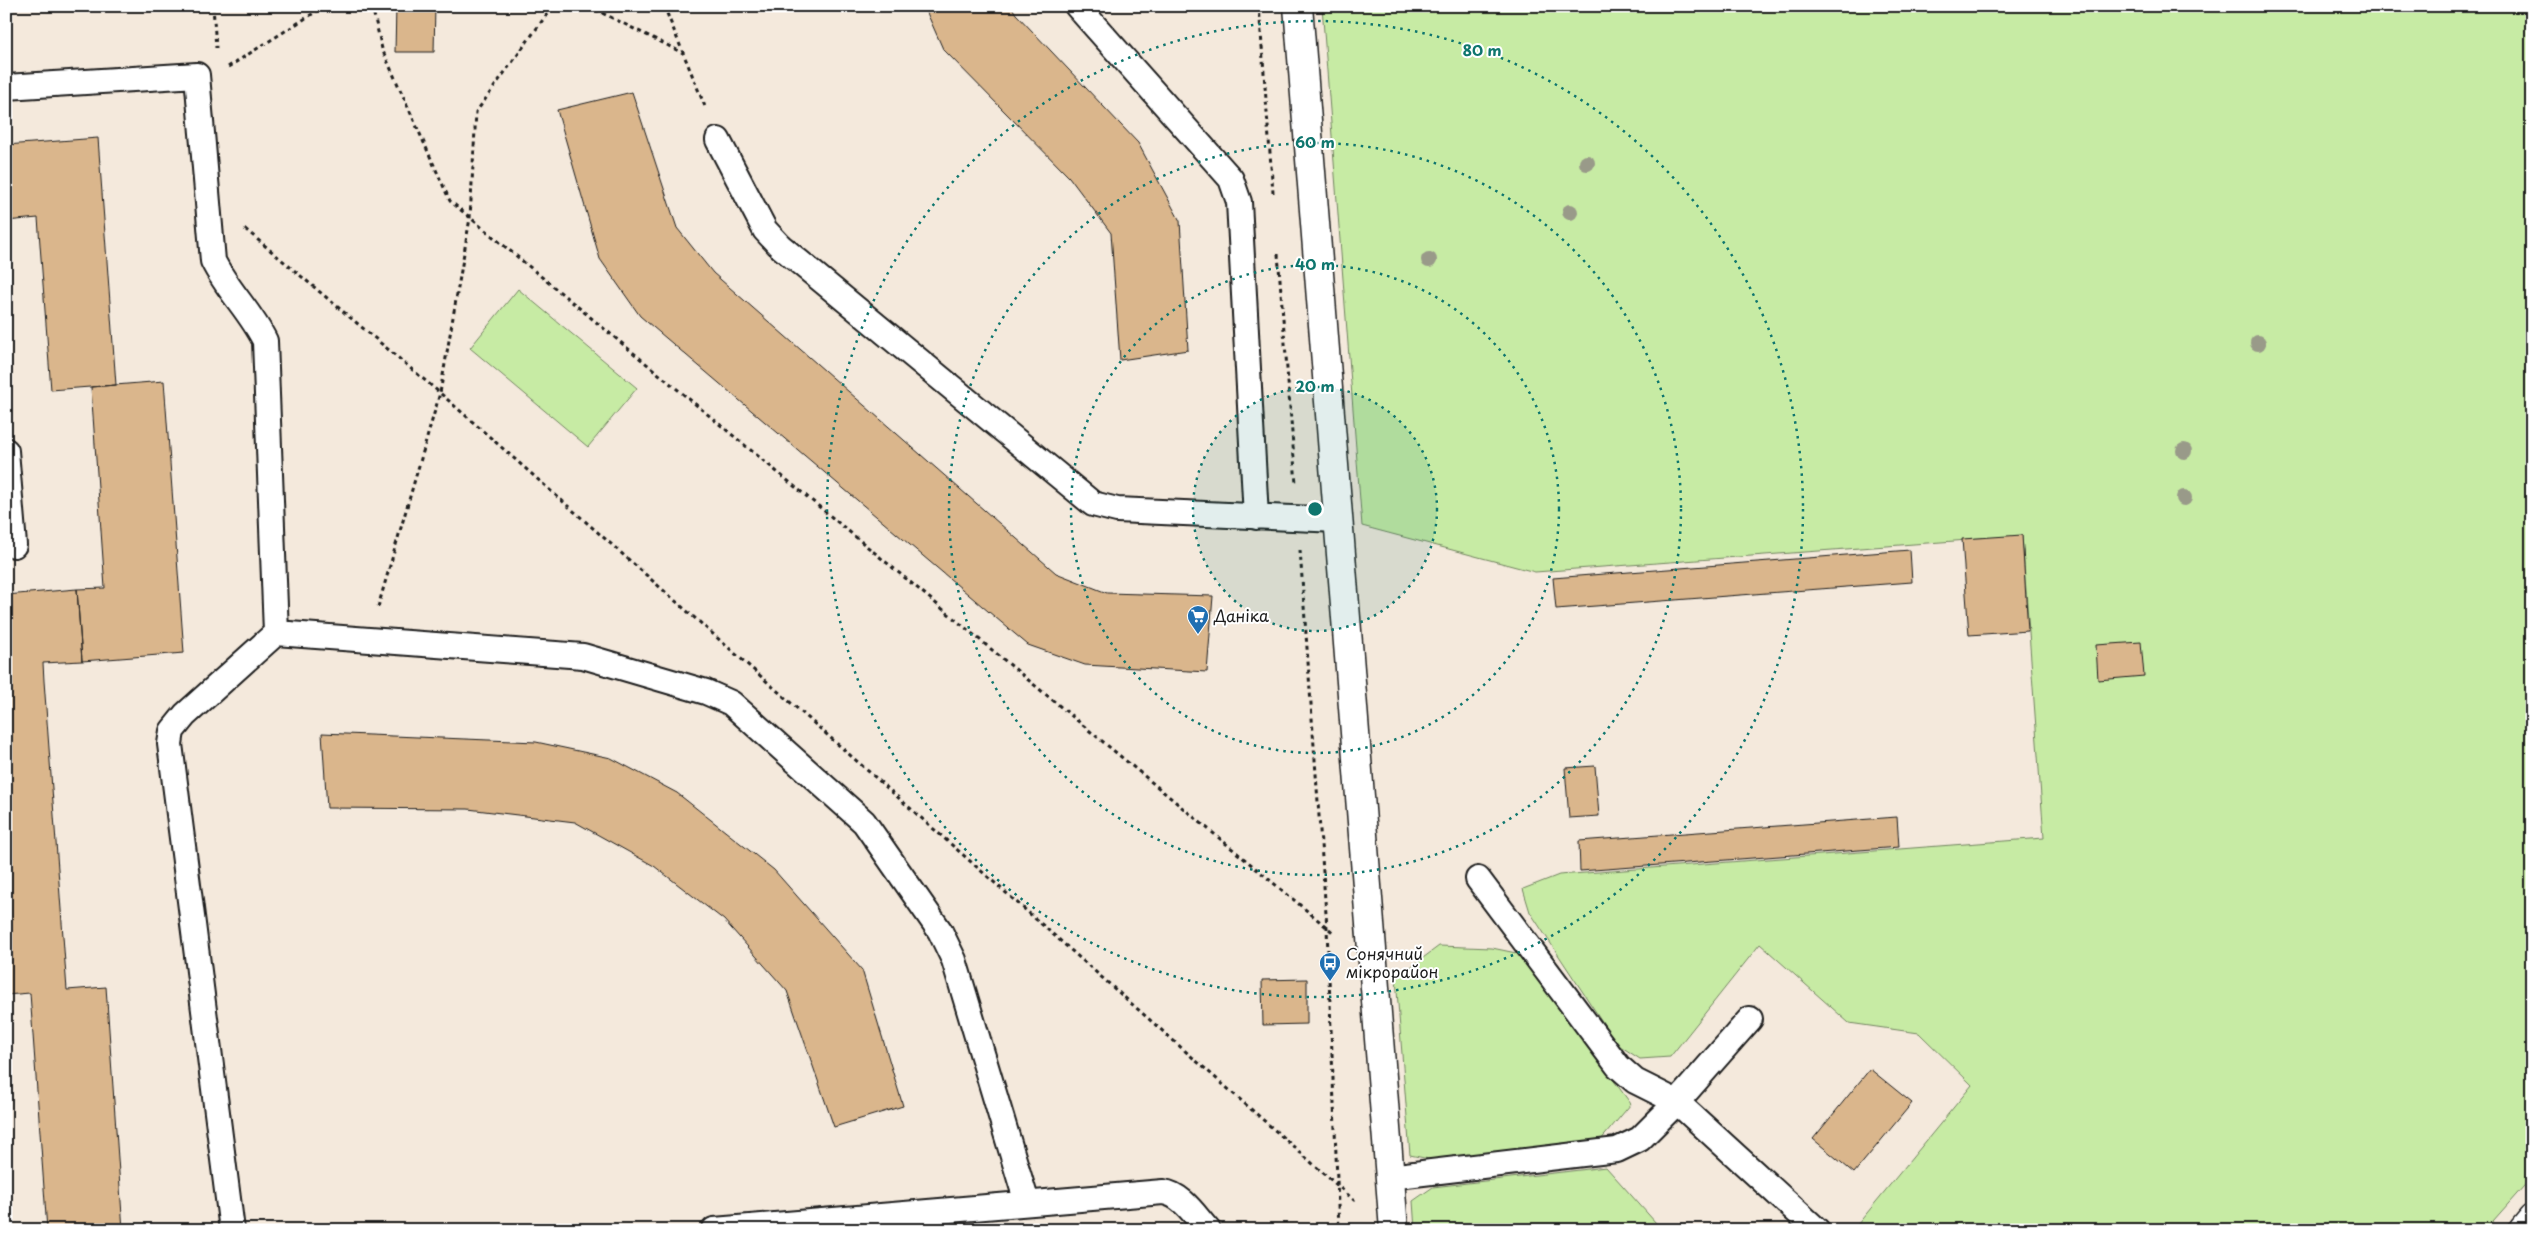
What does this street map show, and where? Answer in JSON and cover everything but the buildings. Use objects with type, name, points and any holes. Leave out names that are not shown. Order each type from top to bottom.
[{"type":"street","points":[[1298,6],[1394,1230]]},
{"type":"street","points":[[2523,1230],[2532,1220]]},
{"type":"lane","points":[[1077,6],[1231,179],[1239,202],[1256,517]]},
{"type":"lane","points":[[6,87],[197,75],[213,261],[222,280],[257,324],[265,341],[276,633]]},
{"type":"lane","points":[[718,140],[765,230],[780,246],[1093,504],[1117,510],[1338,520]]},
{"type":"lane","points":[[6,451],[14,545]]},
{"type":"lane","points":[[232,1230],[170,744],[172,731],[185,715],[276,633],[583,656],[706,692],[731,703],[864,822],[940,931],[954,960],[1027,1203]]},
{"type":"lane","points":[[1478,879],[1618,1066],[1635,1081],[1678,1102],[1817,1230]]},
{"type":"lane","points":[[1389,1177],[1617,1150],[1640,1139],[1678,1102],[1750,1019]]},
{"type":"lane","points":[[714,1230],[1027,1203],[1172,1193],[1208,1230]]},
{"type":"path","points":[[197,75],[218,73],[325,6]]},
{"type":"path","points":[[372,6],[382,49],[450,201],[1327,928],[1372,962]]},
{"type":"path","points":[[368,640],[440,393],[470,218],[476,112],[553,6]]},
{"type":"path","points":[[588,6],[683,54]]},
{"type":"path","points":[[664,6],[718,140]]},
{"type":"path","points":[[1259,6],[1274,203]]},
{"type":"path","points":[[244,229],[440,393],[1358,1204]]},
{"type":"path","points":[[1278,253],[1327,928],[1339,1230]]},
{"type":"green space","points":[[1322,6],[2532,6],[2532,1177],[2485,1230],[1853,1230],[1972,1085],[1919,1033],[1849,1023],[1760,944],[1670,1057],[1640,1059],[1617,1044],[1530,912],[1523,889],[1559,875],[2044,838],[2022,536],[1535,572],[1362,526]]},
{"type":"green space","points":[[518,289],[637,388],[588,447],[470,348]]},
{"type":"green space","points":[[1439,946],[1492,948],[1521,954],[1631,1104],[1600,1141],[1429,1159],[1410,1155],[1396,978]]},
{"type":"green space","points":[[1606,1167],[1656,1223],[1649,1230],[1415,1230],[1413,1201],[1433,1187]]},
{"type":"place","name":"Даніка","points":[[1198,635]]},
{"type":"place","name":"Сонячний мікрорайон","points":[[1330,982]]}]
